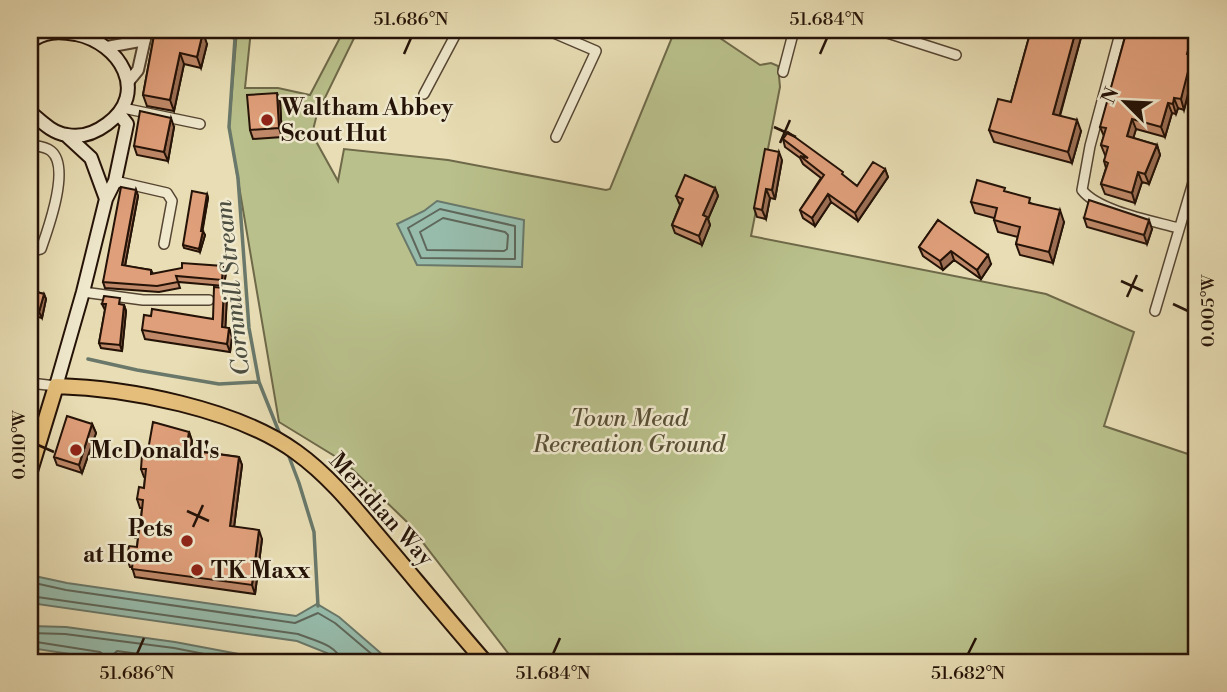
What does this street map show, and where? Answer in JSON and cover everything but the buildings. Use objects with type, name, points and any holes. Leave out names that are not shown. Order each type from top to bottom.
[{"type":"main road","points":[[30,42],[42,31],[79,35],[107,47],[118,60],[128,81],[122,112],[127,124],[115,181],[106,199],[83,292],[30,471]]},
{"type":"main road","points":[[66,135],[97,132],[122,112]]},
{"type":"main road","points":[[30,113],[47,126],[66,135],[90,158],[106,199]]},
{"type":"main road","name":"Meridian Way","points":[[56,386],[88,387],[203,409],[293,450],[326,476],[347,499],[485,662]]},
{"type":"street","points":[[424,94],[458,30]]},
{"type":"street","points":[[547,30],[596,51],[556,137]]},
{"type":"street","points":[[783,72],[794,30]]},
{"type":"street","points":[[878,30],[956,54]]},
{"type":"street","points":[[1121,30],[1090,146],[1082,190],[1088,198],[1129,214],[1178,228]]},
{"type":"street","points":[[107,47],[146,35],[138,70],[128,81]]},
{"type":"street","points":[[122,112],[200,124]]},
{"type":"street","points":[[30,145],[54,152],[59,165],[58,192],[51,221],[41,249],[30,252]]},
{"type":"street","points":[[1155,311],[1197,169]]},
{"type":"street","points":[[115,181],[167,192],[171,196],[164,244]]},
{"type":"street","points":[[83,292],[144,300],[209,300]]},
{"type":"street","points":[[30,383],[56,386]]},
{"type":"green space","name":"Town Mead Recreation Ground","points":[[237,30],[251,30],[245,88],[278,88],[310,95],[344,30],[358,30],[317,114],[312,134],[338,181],[344,149],[448,160],[610,189],[675,30],[708,30],[760,65],[771,63],[778,66],[780,87],[751,236],[1046,294],[1134,332],[1104,426],[1197,457],[1197,662],[515,662],[407,522],[346,463],[279,422],[229,127]]},
{"type":"water","points":[[437,201],[524,220],[522,267],[417,265],[397,224],[424,211]]},
{"type":"water","points":[[30,575],[67,583],[296,616],[317,604],[339,617],[391,662],[337,662],[327,653],[297,641],[30,603]]},
{"type":"water","points":[[30,626],[66,627],[175,642],[244,655],[308,662],[123,662],[30,648]]},
{"type":"waterway","points":[[197,30],[235,38]]},
{"type":"waterway","name":"Cornmill Stream","points":[[238,30],[235,38],[229,127],[238,178],[249,328],[259,382],[281,437]]},
{"type":"waterway","points":[[88,359],[219,384],[258,382]]},
{"type":"waterway","name":"Cornmill Stream","points":[[288,454],[314,532],[318,606]]},
{"type":"place","name":"Waltham Abbey Scout Hut","points":[[267,120]]},
{"type":"place","name":"McDonald's","points":[[76,450]]},
{"type":"place","name":"Pets at Home","points":[[187,541]]},
{"type":"place","name":"TK Maxx","points":[[197,570]]}]
